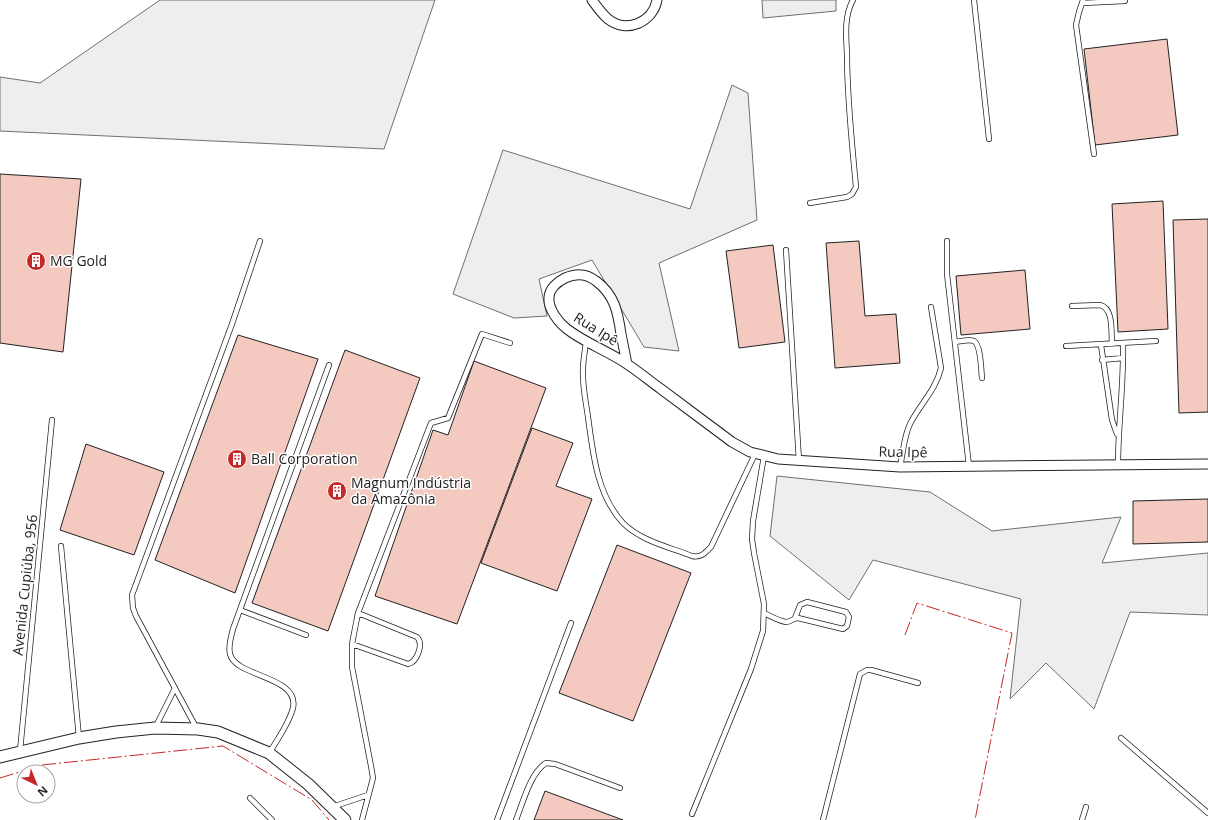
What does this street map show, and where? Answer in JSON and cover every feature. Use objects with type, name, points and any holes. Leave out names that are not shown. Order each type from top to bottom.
[{"type":"street","points":[[592,0],[609,20],[623,26],[635,24],[646,19],[655,10],[657,0]]},
{"type":"street","name":"Rua Ipê","points":[[627,364],[619,317],[612,297],[592,278],[583,275],[571,275],[560,280],[552,289],[548,299],[552,311],[567,329],[586,342],[627,364],[732,442],[760,455],[799,461],[900,467],[1208,464]]},
{"type":"street","points":[[0,757],[79,738],[116,732],[155,728],[198,729],[218,732],[269,753],[308,784],[345,820]]},
{"type":"lane","points":[[810,203],[847,197],[852,194],[856,187],[847,87],[848,15],[853,0]]},
{"type":"lane","points":[[974,0],[989,139]]},
{"type":"lane","points":[[1094,154],[1076,25],[1078,12],[1083,1],[1125,1]]},
{"type":"lane","points":[[198,729],[136,616],[132,602],[132,595],[232,324],[260,241]]},
{"type":"lane","points":[[947,241],[947,274],[969,466]]},
{"type":"lane","points":[[786,250],[799,461]]},
{"type":"lane","points":[[1072,306],[1104,306],[1110,314],[1112,344]]},
{"type":"lane","points":[[900,467],[910,425],[934,387],[939,377],[941,368],[931,308]]},
{"type":"lane","points":[[362,820],[373,778],[352,668],[352,644],[358,613],[431,423],[448,418],[482,334],[510,343]]},
{"type":"lane","points":[[955,342],[971,340],[976,343],[979,348],[982,378]]},
{"type":"lane","points":[[1066,346],[1156,341]]},
{"type":"lane","points":[[586,342],[583,369],[594,458],[602,487],[612,508],[623,523],[635,532],[649,540],[692,556],[701,556],[710,547],[760,455]]},
{"type":"lane","points":[[1118,465],[1123,343]]},
{"type":"lane","points":[[1101,345],[1112,420],[1118,436]]},
{"type":"lane","points":[[1102,360],[1123,358]]},
{"type":"lane","points":[[269,753],[287,725],[293,708],[291,694],[284,687],[240,666],[232,659],[229,653],[230,643],[240,610],[329,365]]},
{"type":"lane","name":"Avenida Cupiúba, 956","points":[[20,751],[52,420]]},
{"type":"lane","points":[[692,814],[751,669],[763,631],[764,604],[752,539],[752,521],[760,455]]},
{"type":"lane","points":[[61,546],[79,738]]},
{"type":"lane","points":[[764,613],[788,622],[795,618],[800,605],[807,602],[846,612],[849,617],[847,626],[843,629],[795,618]]},
{"type":"lane","points":[[240,610],[306,635]]},
{"type":"lane","points":[[352,644],[408,664],[414,661],[420,646],[420,639],[417,636],[358,613]]},
{"type":"lane","points":[[496,820],[571,622]]},
{"type":"lane","points":[[823,820],[860,674],[867,670],[871,670],[918,683]]},
{"type":"lane","points":[[155,728],[175,688]]},
{"type":"lane","points":[[1121,738],[1208,813]]},
{"type":"lane","points":[[516,820],[532,779],[537,770],[546,763],[554,764],[620,788]]},
{"type":"lane","points":[[332,808],[368,795]]},
{"type":"lane","points":[[250,798],[272,820]]},
{"type":"lane","points":[[1082,820],[1086,807]]},
{"type":"shaded area","points":[[160,0],[435,0],[384,149],[0,131],[0,77],[40,83]]},
{"type":"shaded area","points":[[762,0],[836,0],[836,11],[763,18]]},
{"type":"shaded area","points":[[732,85],[748,93],[757,220],[659,263],[679,351],[644,347],[592,260],[539,279],[547,316],[514,318],[453,294],[503,150],[690,209]]},
{"type":"shaded area","points":[[777,476],[930,492],[992,531],[1121,517],[1102,563],[1208,553],[1208,615],[1130,612],[1094,709],[1046,663],[1010,699],[1021,599],[873,560],[849,600],[770,536]]},
{"type":"building","points":[[1167,39],[1178,135],[1095,145],[1084,49]]},
{"type":"building","name":"MG Gold","points":[[0,174],[81,179],[63,352],[0,343]]},
{"type":"building","points":[[1163,201],[1168,329],[1118,332],[1112,204]]},
{"type":"building","points":[[1208,219],[1208,412],[1179,413],[1173,220]]},
{"type":"building","points":[[859,241],[865,316],[896,314],[900,363],[835,368],[826,243]]},
{"type":"building","points":[[773,245],[785,342],[739,348],[726,251]]},
{"type":"building","points":[[1025,270],[1030,329],[961,335],[956,276]]},
{"type":"building","name":"Ball Corporation","points":[[238,335],[318,359],[235,593],[155,560]]},
{"type":"building","name":"Magnum Indústria da Amazônia","points":[[345,350],[420,378],[328,631],[252,603]]},
{"type":"building","points":[[474,361],[546,388],[457,624],[375,596],[433,430],[448,435]]},
{"type":"building","points":[[532,428],[573,443],[556,486],[592,499],[557,591],[481,563]]},
{"type":"building","points":[[86,444],[164,472],[134,555],[60,530]]},
{"type":"building","points":[[1208,499],[1208,542],[1133,544],[1133,501]]},
{"type":"building","points":[[617,545],[691,573],[633,721],[559,693]]},
{"type":"building","points":[[545,791],[623,820],[534,820]]},
{"type":"power","points":[[905,635],[917,603],[1012,633],[975,820]]},
{"type":"power","points":[[0,778],[42,765],[223,746],[312,800],[329,820]]},
{"type":"place","name":"MG Gold","points":[[36,261]]},
{"type":"place","name":"Ball Corporation","points":[[237,459]]},
{"type":"place","name":"Magnum Indústria da Amazônia","points":[[337,491]]}]
